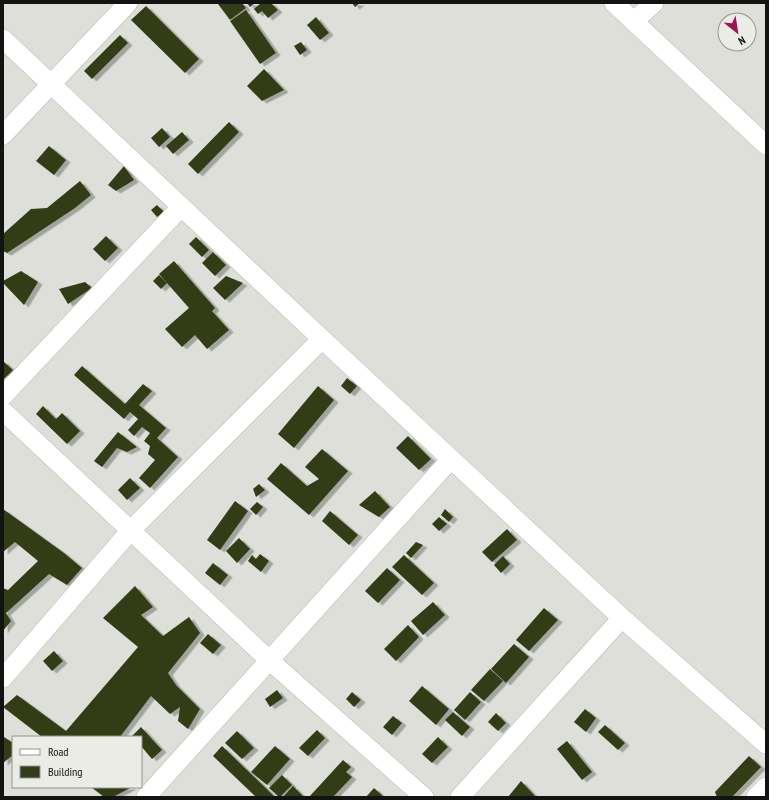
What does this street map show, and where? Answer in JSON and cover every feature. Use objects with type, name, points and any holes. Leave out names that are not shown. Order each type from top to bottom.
[{"type":"street","points":[[3,135],[128,3]]},
{"type":"street","points":[[614,3],[766,145]]},
{"type":"street","points":[[634,21],[654,3]]},
{"type":"street","points":[[3,39],[622,618],[766,744]]},
{"type":"street","points":[[3,396],[181,207]]},
{"type":"street","points":[[3,678],[131,530],[322,339]]},
{"type":"street","points":[[3,411],[269,660],[424,797]]},
{"type":"street","points":[[146,797],[451,459]]},
{"type":"street","points":[[460,797],[622,618]]},
{"type":"street","points":[[756,797],[766,787]]},
{"type":"building","points":[[218,3],[242,3],[246,8],[230,20]]},
{"type":"building","points":[[247,3],[255,3],[250,7]]},
{"type":"building","points":[[261,3],[271,3],[278,10],[268,18],[262,11],[258,14],[254,9]]},
{"type":"building","points":[[352,3],[360,3],[355,7]]},
{"type":"building","points":[[146,6],[199,59],[185,73],[131,20]]},
{"type":"building","points":[[246,10],[276,53],[260,64],[230,21]]},
{"type":"building","points":[[316,17],[329,33],[320,40],[307,25]]},
{"type":"building","points":[[120,35],[128,43],[92,79],[84,71]]},
{"type":"building","points":[[301,42],[307,50],[300,55],[294,46]]},
{"type":"building","points":[[264,69],[284,90],[262,101],[247,86]]},
{"type":"building","points":[[229,122],[239,132],[198,174],[188,164]]},
{"type":"building","points":[[162,128],[170,137],[159,147],[151,138]]},
{"type":"building","points":[[182,132],[189,140],[173,154],[166,146]]},
{"type":"building","points":[[49,146],[66,160],[54,175],[36,161]]},
{"type":"building","points":[[124,166],[134,180],[116,191],[108,185]]},
{"type":"building","points":[[80,181],[91,195],[75,208],[7,253],[3,251],[3,234],[31,209],[47,208]]},
{"type":"building","points":[[157,205],[164,212],[157,217],[151,210]]},
{"type":"building","points":[[106,236],[118,248],[105,261],[93,249]]},
{"type":"building","points":[[196,237],[209,250],[202,257],[189,244]]},
{"type":"building","points":[[213,252],[226,265],[215,276],[202,263]]},
{"type":"building","points":[[174,261],[215,308],[212,311],[229,330],[207,349],[195,335],[182,347],[165,329],[189,308],[159,274]]},
{"type":"building","points":[[21,271],[38,282],[24,305],[3,283],[3,281]]},
{"type":"building","points":[[159,275],[167,283],[161,289],[153,281]]},
{"type":"building","points":[[226,276],[243,283],[225,300],[213,288]]},
{"type":"building","points":[[85,282],[92,288],[68,304],[59,289]]},
{"type":"building","points":[[3,361],[13,370],[4,379],[3,378]]},
{"type":"building","points":[[82,366],[125,404],[143,384],[152,391],[139,405],[166,428],[157,438],[178,457],[150,488],[139,478],[155,460],[148,454],[150,446],[144,441],[150,433],[142,427],[134,436],[128,430],[138,419],[130,412],[124,419],[74,375]]},
{"type":"building","points":[[347,378],[357,386],[350,394],[341,386]]},
{"type":"building","points":[[318,386],[334,400],[294,448],[278,434]]},
{"type":"building","points":[[43,406],[56,419],[62,413],[80,431],[67,444],[36,414]]},
{"type":"building","points":[[118,432],[137,447],[127,452],[117,448],[102,467],[94,461]]},
{"type":"building","points":[[408,436],[431,459],[419,470],[396,448]]},
{"type":"building","points":[[322,449],[348,471],[309,515],[267,479],[281,463],[307,486],[319,479],[305,467]]},
{"type":"building","points":[[130,478],[140,488],[127,500],[118,490]]},
{"type":"building","points":[[259,484],[265,490],[256,497],[253,489]]},
{"type":"building","points":[[375,491],[390,507],[379,517],[359,505]]},
{"type":"building","points":[[235,501],[248,511],[220,550],[207,540]]},
{"type":"building","points":[[257,502],[263,507],[256,515],[250,509]]},
{"type":"building","points":[[3,509],[64,553],[82,568],[67,585],[49,574],[6,613],[11,621],[3,631],[3,588],[8,590],[38,561],[15,542],[3,552]]},
{"type":"building","points":[[445,509],[453,517],[449,522],[441,515]]},
{"type":"building","points":[[330,511],[358,535],[349,545],[322,521]]},
{"type":"building","points":[[439,517],[447,524],[439,531],[432,524]]},
{"type":"building","points":[[507,529],[517,540],[492,562],[482,552]]},
{"type":"building","points":[[239,538],[250,549],[237,563],[226,551]]},
{"type":"building","points":[[416,542],[423,545],[411,558],[406,553]]},
{"type":"building","points":[[260,554],[269,561],[261,572],[248,561],[252,555],[256,559]]},
{"type":"building","points":[[404,555],[434,583],[422,595],[392,567]]},
{"type":"building","points":[[503,556],[510,564],[501,573],[494,565]]},
{"type":"building","points":[[213,563],[228,575],[220,585],[205,573]]},
{"type":"building","points":[[387,568],[400,580],[378,603],[365,591]]},
{"type":"building","points":[[135,586],[153,607],[141,615],[163,636],[189,617],[200,633],[168,673],[176,685],[200,709],[188,729],[178,721],[180,707],[170,714],[151,696],[121,736],[41,736],[3,707],[17,695],[66,731],[138,647],[103,618]]},
{"type":"building","points":[[433,602],[445,615],[423,635],[411,621]]},
{"type":"building","points":[[544,608],[558,620],[529,651],[516,640]]},
{"type":"building","points":[[408,625],[419,637],[396,661],[384,649]]},
{"type":"building","points":[[208,634],[221,645],[213,654],[200,643]]},
{"type":"building","points":[[514,644],[529,657],[506,683],[491,669]]},
{"type":"building","points":[[54,651],[63,661],[52,671],[43,661]]},
{"type":"building","points":[[490,669],[503,681],[484,701],[471,690]]},
{"type":"building","points":[[422,686],[449,709],[436,725],[409,701]]},
{"type":"building","points":[[277,690],[283,698],[270,707],[265,699]]},
{"type":"building","points":[[352,692],[361,700],[354,707],[346,699]]},
{"type":"building","points":[[470,692],[481,702],[465,720],[454,710]]},
{"type":"building","points":[[585,709],[596,718],[586,732],[574,722]]},
{"type":"building","points":[[453,712],[470,727],[462,736],[445,720]]},
{"type":"building","points":[[496,713],[506,723],[498,731],[488,722]]},
{"type":"building","points":[[393,716],[402,723],[392,735],[383,727]]},
{"type":"building","points":[[605,725],[625,743],[618,750],[598,732]]},
{"type":"building","points":[[141,727],[162,750],[152,759],[142,747],[142,736],[132,736]]},
{"type":"building","points":[[317,730],[325,738],[308,756],[299,748]]},
{"type":"building","points":[[237,731],[254,748],[242,759],[225,743]]},
{"type":"building","points":[[4,737],[12,742],[12,756],[3,763]]},
{"type":"building","points":[[438,737],[448,747],[432,763],[422,754]]},
{"type":"building","points":[[567,741],[592,772],[582,780],[557,749]]},
{"type":"building","points":[[222,746],[275,797],[256,797],[213,756]]},
{"type":"building","points":[[275,746],[290,759],[267,785],[251,772]]},
{"type":"building","points":[[749,756],[761,767],[732,797],[717,797],[715,792]]},
{"type":"building","points":[[343,760],[351,767],[346,772],[352,777],[333,797],[309,797]]},
{"type":"building","points":[[282,775],[292,785],[279,797],[269,788]]},
{"type":"building","points":[[521,781],[536,797],[508,797]]},
{"type":"building","points":[[293,786],[304,797],[283,797]]},
{"type":"building","points":[[92,788],[130,788],[113,797],[104,797]]},
{"type":"building","points":[[374,788],[384,797],[366,797]]}]
